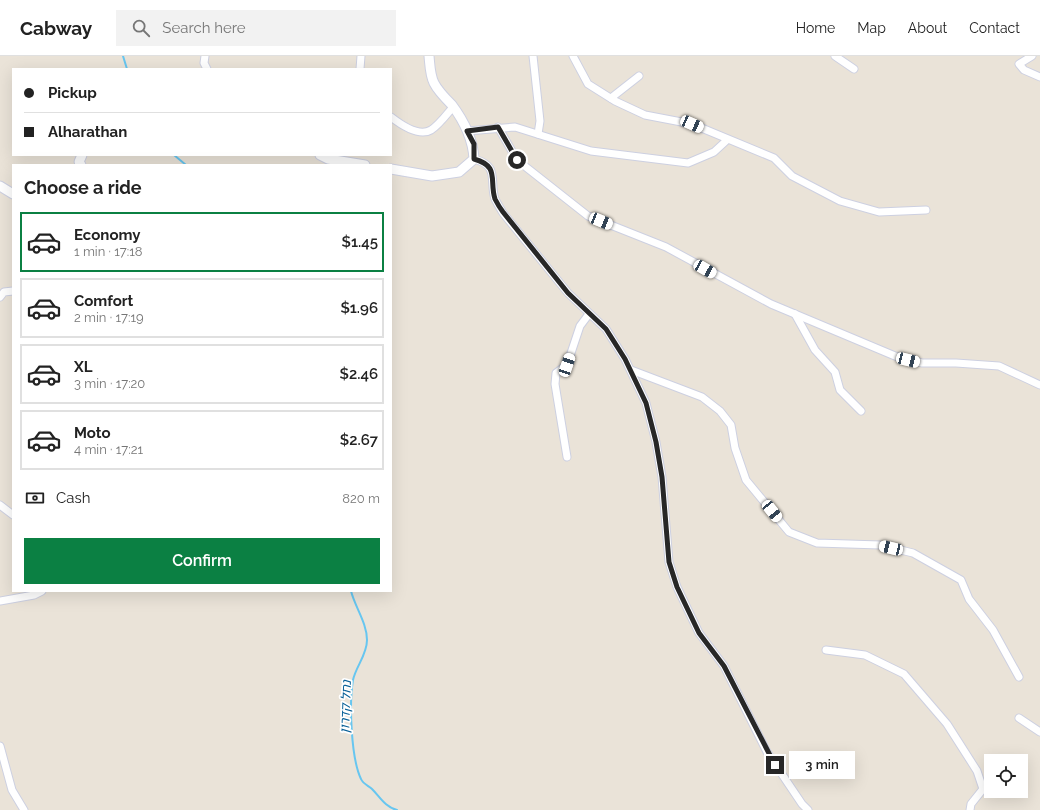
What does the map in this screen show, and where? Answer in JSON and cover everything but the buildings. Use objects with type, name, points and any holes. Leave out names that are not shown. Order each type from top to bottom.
[{"type":"street","points":[[205,56],[204,64],[206,68]]},
{"type":"street","points":[[360,68],[361,56]]},
{"type":"street","points":[[533,56],[540,121],[538,134]]},
{"type":"street","points":[[574,56],[588,84],[611,98],[645,115],[692,124],[727,140],[774,158],[792,176],[840,201],[879,212],[926,210]]},
{"type":"street","points":[[836,56],[854,69]]},
{"type":"street","points":[[1032,56],[1019,64],[1024,70],[1040,77]]},
{"type":"street","points":[[392,169],[432,176],[459,172],[474,159],[474,144],[453,107],[435,85],[430,74],[431,58]]},
{"type":"street","points":[[611,98],[639,76]]},
{"type":"street","points":[[392,118],[414,130],[431,130],[453,107]]},
{"type":"street","points":[[498,127],[517,160],[588,216],[666,247],[771,304],[895,356],[922,363],[956,363],[999,366],[1040,385]]},
{"type":"street","points":[[467,131],[498,127],[515,127],[591,151],[688,163],[714,152],[727,140]]},
{"type":"street","points":[[322,156],[328,159],[359,164]]},
{"type":"street","points":[[474,159],[484,162],[492,171],[495,198],[503,212],[545,266],[589,314],[606,329],[631,370],[646,403],[656,442],[662,477],[669,562],[677,587],[699,633],[724,666],[767,752],[802,804],[808,810]]},
{"type":"street","points":[[0,186],[12,193]]},
{"type":"street","points":[[0,297],[4,292],[12,291]]},
{"type":"street","points":[[567,457],[555,384],[556,373],[567,365],[580,326],[589,314]]},
{"type":"street","points":[[795,314],[815,350],[835,372],[840,390],[861,412]]},
{"type":"street","points":[[631,370],[702,397],[720,411],[731,425],[735,448],[746,480],[789,532],[817,543],[880,545],[913,553],[961,580],[969,599],[993,630],[1019,677]]},
{"type":"street","points":[[0,505],[12,514]]},
{"type":"street","points":[[0,601],[34,595],[40,592]]},
{"type":"street","points":[[826,650],[865,655],[904,674],[947,724],[977,771],[983,789],[971,804],[970,810]]},
{"type":"street","points":[[1019,718],[1040,732]]},
{"type":"street","points":[[0,746],[12,790],[24,810]]},
{"type":"waterway","name":"נחל קדרון","points":[[123,56],[127,68]]},
{"type":"waterway","name":"נחל קדרון","points":[[175,156],[185,164]]},
{"type":"waterway","name":"נחל קדרון","points":[[351,592],[365,627],[367,640],[365,651],[353,680],[351,716],[355,758],[363,782],[389,807],[397,810]]},
{"type":"route","points":[[517,160],[498,127],[467,131],[474,144],[474,159],[484,162],[492,171],[495,198],[503,212],[536,256],[568,293],[606,329],[625,359],[646,403],[656,442],[662,477],[669,562],[677,587],[699,633],[724,666],[775,765]]}]
